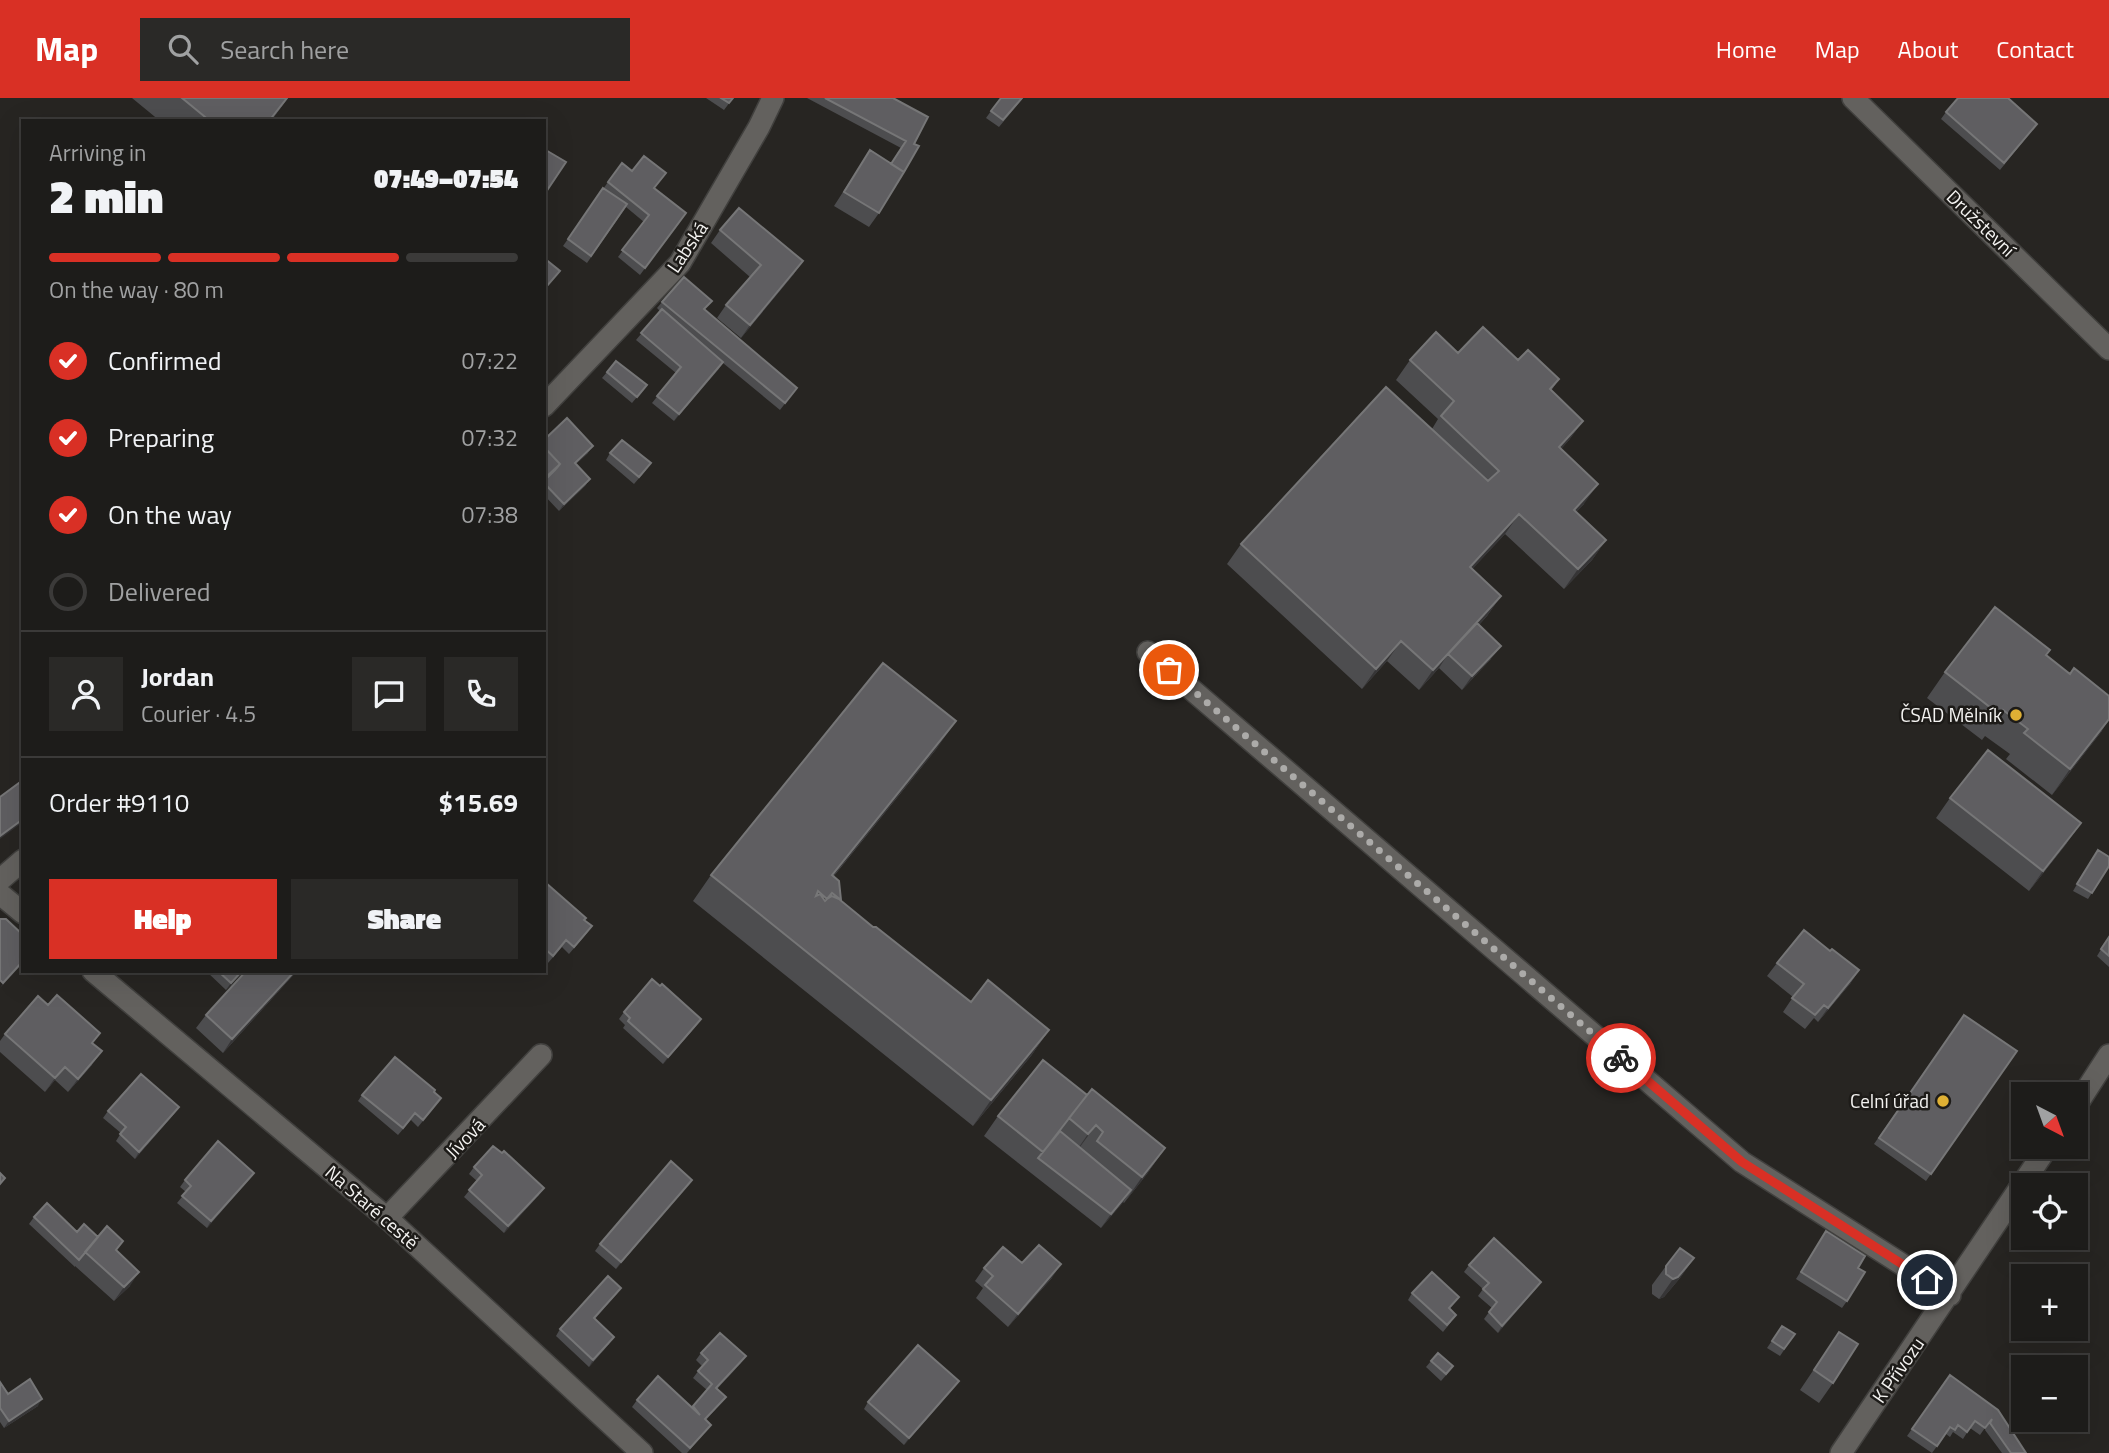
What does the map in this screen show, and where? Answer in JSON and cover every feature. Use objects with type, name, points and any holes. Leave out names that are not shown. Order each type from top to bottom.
[{"type":"street","name":"Labská","points":[[546,404],[680,263],[773,98]]},
{"type":"street","name":"Družstevní","points":[[1853,98],[2109,349]]},
{"type":"street","points":[[1148,652],[1742,1162],[1950,1295]]},
{"type":"street","points":[[0,880],[21,862]]},
{"type":"street","points":[[0,894],[21,911]]},
{"type":"street","name":"Na Staré cestě","points":[[95,973],[387,1219],[642,1453]]},
{"type":"street","name":"Jívová","points":[[387,1219],[541,1055]]},
{"type":"street","points":[[2088,1087],[2109,1055]]},
{"type":"street","name":"K Přívozu","points":[[1841,1453],[2039,1159]]},
{"type":"building","points":[[182,98],[287,98],[271,119],[208,119]]},
{"type":"building","points":[[825,98],[893,98],[928,117],[914,144],[919,146],[904,172],[891,164],[906,141]]},
{"type":"building","points":[[1001,98],[1022,98],[1003,120],[991,111]]},
{"type":"building","points":[[1958,98],[2008,98],[2037,124],[2004,163],[1946,112]]},
{"type":"building","points":[[546,150],[566,162],[546,192]]},
{"type":"building","points":[[870,150],[904,172],[879,213],[844,192]]},
{"type":"building","points":[[644,156],[666,173],[654,188],[686,213],[645,268],[622,250],[649,215],[608,182],[622,163],[632,171]]},
{"type":"building","points":[[603,188],[627,204],[591,256],[568,239]]},
{"type":"building","points":[[739,208],[803,261],[750,325],[726,305],[761,265],[720,230]]},
{"type":"building","points":[[546,260],[560,271],[546,285]]},
{"type":"building","points":[[684,277],[712,301],[704,309],[797,388],[785,403],[662,302]]},
{"type":"building","points":[[662,309],[723,362],[679,414],[657,396],[681,367],[641,333]]},
{"type":"building","points":[[1483,327],[1518,360],[1528,350],[1559,379],[1550,389],[1583,421],[1559,447],[1598,484],[1574,510],[1606,540],[1578,569],[1519,514],[1470,567],[1501,596],[1433,670],[1401,641],[1376,669],[1241,544],[1386,387],[1488,481],[1499,471],[1441,416],[1454,401],[1410,360],[1436,332],[1458,353]]},
{"type":"building","points":[[616,361],[647,385],[637,397],[607,372]]},
{"type":"building","points":[[567,418],[593,446],[575,463],[590,479],[564,504],[546,485],[546,479],[560,464],[546,449],[546,438]]},
{"type":"building","points":[[622,440],[651,463],[639,477],[610,453]]},
{"type":"building","points":[[546,449],[560,464],[546,477]]},
{"type":"building","points":[[1995,607],[2050,650],[2046,655],[2070,674],[2074,668],[2109,696],[2109,719],[2070,769],[2024,733],[2028,729],[2003,710],[2000,715],[1945,672]]},
{"type":"building","points":[[1477,623],[1501,646],[1472,676],[1448,654]]},
{"type":"building","points":[[883,663],[956,721],[832,875],[839,881],[841,900],[832,893],[827,899],[832,896],[839,899],[971,1002],[988,980],[1049,1030],[991,1100],[711,875]]},
{"type":"building","points":[[1988,750],[2081,823],[2043,871],[1950,798]]},
{"type":"building","points":[[21,781],[21,820],[0,836],[0,797]]},
{"type":"building","points":[[2098,850],[2109,857],[2109,866],[2092,893],[2077,884]]},
{"type":"building","points":[[546,883],[592,926],[574,947],[566,940],[553,956],[546,950]]},
{"type":"building","points":[[0,919],[6,919],[21,933],[21,963],[3,983],[0,980]]},
{"type":"building","points":[[1804,930],[1859,970],[1828,1008],[1824,1005],[1815,1015],[1792,998],[1804,984],[1777,963]]},
{"type":"building","points":[[2109,937],[2109,956],[2101,949]]},
{"type":"building","points":[[220,973],[240,973],[231,983]]},
{"type":"building","points":[[244,973],[293,973],[232,1039],[206,1015]]},
{"type":"building","points":[[652,979],[660,986],[662,984],[701,1019],[668,1057],[628,1021],[630,1018],[624,1012]]},
{"type":"building","points":[[57,995],[100,1033],[92,1043],[102,1051],[78,1079],[65,1067],[55,1078],[5,1034],[38,996],[48,1005]]},
{"type":"building","name":"Celní úřad","points":[[1964,1015],[2017,1051],[1931,1174],[1879,1138]]},
{"type":"building","points":[[395,1057],[441,1098],[423,1120],[415,1113],[403,1128],[362,1095]]},
{"type":"building","points":[[1043,1060],[1087,1095],[1043,1152],[998,1116]]},
{"type":"building","points":[[141,1074],[179,1107],[139,1152],[120,1134],[126,1127],[108,1111]]},
{"type":"building","points":[[1092,1089],[1165,1148],[1142,1177],[1097,1141],[1103,1132],[1096,1125],[1088,1134],[1069,1118]]},
{"type":"building","points":[[1060,1131],[1131,1190],[1111,1214],[1038,1158]]},
{"type":"building","points":[[218,1141],[254,1173],[211,1221],[182,1196],[191,1186],[185,1180]]},
{"type":"building","points":[[493,1146],[502,1153],[504,1151],[544,1188],[508,1226],[469,1190],[482,1175],[474,1167]]},
{"type":"building","points":[[671,1161],[692,1180],[621,1262],[600,1244]]},
{"type":"building","points":[[47,1203],[77,1232],[84,1224],[98,1237],[79,1260],[34,1217]]},
{"type":"building","points":[[107,1226],[123,1241],[116,1250],[139,1272],[124,1287],[85,1252]]},
{"type":"building","points":[[1826,1231],[1865,1256],[1858,1268],[1865,1272],[1847,1301],[1801,1272]]},
{"type":"building","points":[[1494,1238],[1541,1282],[1502,1326],[1489,1312],[1497,1302],[1483,1289],[1489,1283],[1469,1265]]},
{"type":"building","points":[[1039,1245],[1061,1264],[1018,1314],[985,1285],[993,1276],[984,1268],[1003,1247],[1022,1263]]},
{"type":"building","points":[[1680,1248],[1694,1258],[1678,1277],[1673,1279],[1666,1274],[1666,1266]]},
{"type":"building","points":[[1432,1272],[1459,1297],[1449,1308],[1456,1315],[1447,1325],[1412,1293]]},
{"type":"building","points":[[608,1276],[621,1288],[594,1318],[614,1337],[593,1360],[560,1329]]},
{"type":"building","points":[[1782,1326],[1795,1334],[1784,1349],[1772,1341]]},
{"type":"building","points":[[1839,1332],[1858,1344],[1833,1383],[1814,1370]]},
{"type":"building","points":[[720,1333],[746,1356],[716,1388],[726,1397],[705,1419],[711,1425],[690,1448],[637,1400],[658,1376],[700,1415],[693,1406],[712,1384],[698,1371],[708,1360],[701,1353]]},
{"type":"building","points":[[918,1345],[959,1381],[909,1438],[868,1402]]},
{"type":"building","points":[[1438,1353],[1453,1366],[1446,1374],[1431,1361]]},
{"type":"building","points":[[1950,1375],[1998,1410],[2026,1453],[2011,1453],[1990,1423],[1992,1419],[1985,1428],[1975,1421],[1967,1432],[1958,1425],[1955,1430],[1950,1427],[1937,1446],[1912,1429]]},
{"type":"building","points":[[30,1379],[42,1399],[9,1421],[0,1408],[0,1382],[8,1394]]},
{"type":"way so far","points":[[1169,670],[1621,1058]]},
{"type":"place","name":"ČSAD Mělník","points":[[2016,715]]},
{"type":"place","name":"Celní úřad","points":[[1943,1101]]},
{"type":"route","points":[[1621,1058],[1742,1162],[1927,1280]]}]
